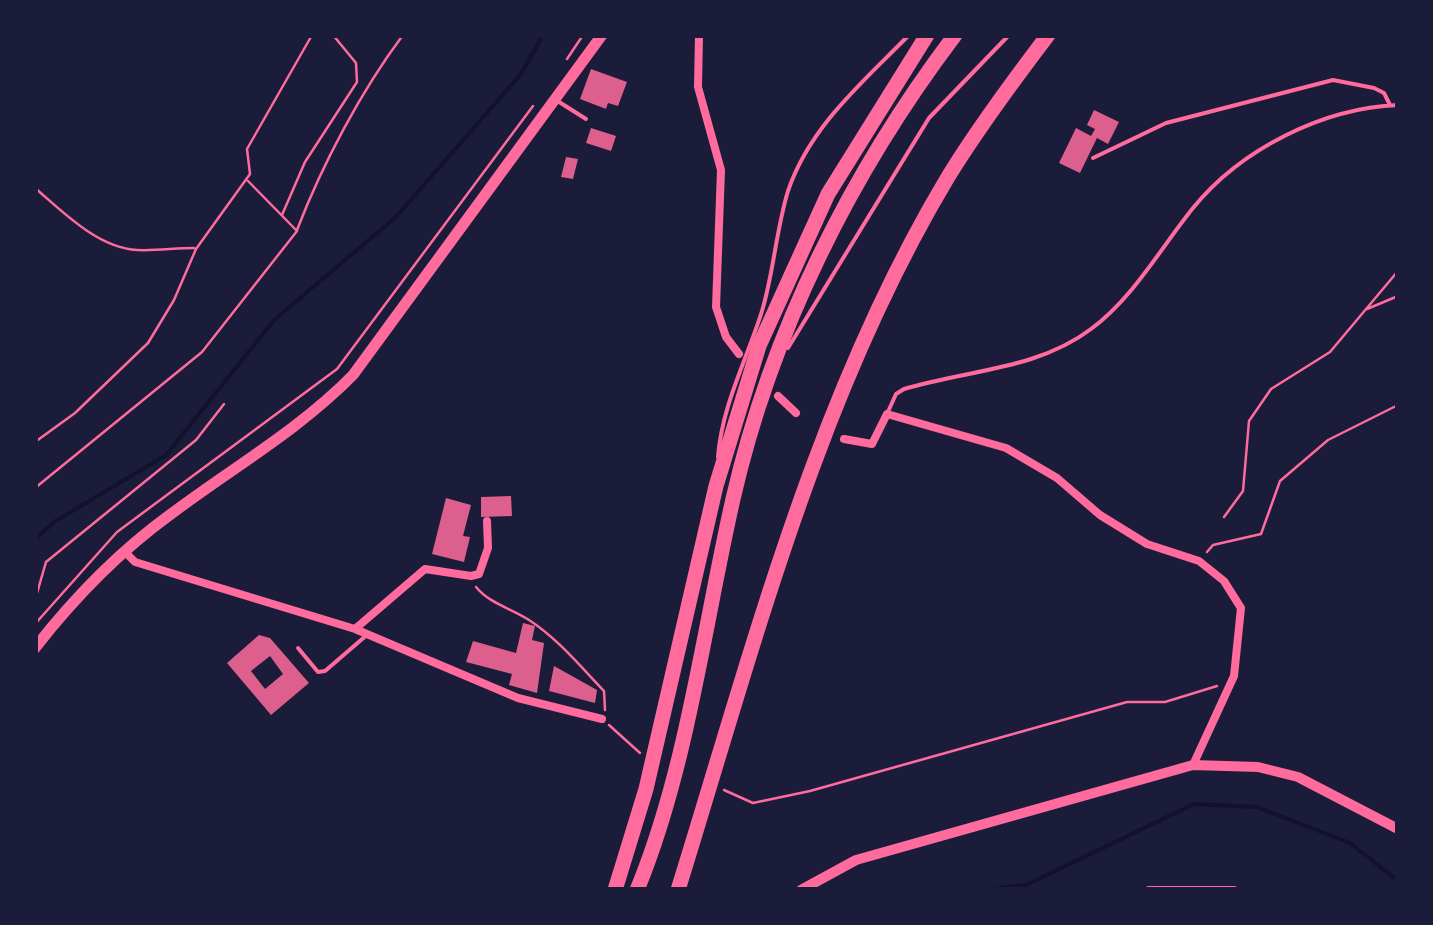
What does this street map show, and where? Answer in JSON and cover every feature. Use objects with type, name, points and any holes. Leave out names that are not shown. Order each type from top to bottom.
[{"type":"highway","points":[[615,890],[646,789],[716,486],[758,346],[807,234],[883,100],[927,35]]},
{"type":"highway","points":[[637,890],[667,796],[734,494],[768,379],[793,315],[848,203],[891,126],[955,35]]},
{"type":"highway","points":[[678,890],[790,532],[872,328],[938,196],[998,102],[1048,35]]},
{"type":"main road","points":[[35,648],[125,552],[168,516],[312,414],[343,385],[602,35]]},
{"type":"street","points":[[699,35],[698,87],[721,170],[716,308],[726,338],[739,354]]},
{"type":"street","points":[[778,396],[796,413]]},
{"type":"street","points":[[844,440],[872,444],[887,414],[1006,448],[1057,478],[1100,515],[1147,544],[1199,561],[1224,580],[1241,608],[1234,676],[1193,765]]},
{"type":"street","points":[[355,629],[424,569],[470,576],[484,566],[488,521]]},
{"type":"street","points":[[125,552],[135,562],[355,629],[518,698],[602,719]]},
{"type":"street","points":[[802,890],[856,860],[1193,765],[1258,767],[1298,777],[1398,829]]},
{"type":"street","points":[[1149,890],[1234,890]]},
{"type":"lane","points":[[716,486],[720,432],[762,312],[779,224],[794,175],[832,114],[909,35]]},
{"type":"lane","points":[[768,379],[929,118],[1009,35]]},
{"type":"lane","points":[[1092,158],[1166,123],[1333,80],[1374,88],[1389,98],[1390,105]]},
{"type":"lane","points":[[556,100],[586,119]]},
{"type":"lane","points":[[887,414],[896,394],[904,389],[1017,364],[1069,343],[1113,310],[1220,179],[1293,131],[1338,114],[1398,105]]},
{"type":"lane","points":[[298,648],[318,672],[324,671],[368,634]]},
{"type":"path","points":[[35,442],[75,413],[148,344],[174,300],[196,248],[250,174],[247,148],[312,35]]},
{"type":"path","points":[[282,216],[304,162],[357,82],[356,63],[333,35]]},
{"type":"path","points":[[35,488],[202,352],[296,232],[313,190],[376,72],[403,35]]},
{"type":"path","points":[[565,62],[583,35]]},
{"type":"path","points":[[35,624],[117,532],[338,369],[534,104]]},
{"type":"path","points":[[246,179],[296,232]]},
{"type":"path","points":[[35,188],[82,228],[135,250],[196,248]]},
{"type":"path","points":[[1224,517],[1243,491],[1249,421],[1271,389],[1330,352],[1398,271]]},
{"type":"path","points":[[1364,310],[1398,296]]},
{"type":"path","points":[[35,600],[40,570],[46,562],[196,440],[224,404]]},
{"type":"path","points":[[1199,561],[1213,545],[1262,534],[1280,481],[1328,440],[1398,405]]},
{"type":"path","points":[[470,576],[486,597],[531,621],[604,690],[602,719],[636,751],[652,757]]},
{"type":"path","points":[[722,788],[753,803],[810,791],[1127,702],[1165,702],[1209,690],[1234,676]]},
{"type":"building","points":[[591,69],[627,82],[618,106],[608,103],[606,109],[580,99]]},
{"type":"building","points":[[1094,110],[1119,122],[1108,144],[1097,138],[1080,173],[1059,163],[1076,128],[1091,136],[1095,129],[1087,125]]},
{"type":"building","points":[[591,128],[616,136],[611,151],[586,143]]},
{"type":"building","points":[[566,157],[578,159],[573,179],[561,177]]},
{"type":"building","points":[[511,496],[512,516],[481,517],[481,497]]},
{"type":"building","points":[[446,498],[471,505],[463,536],[470,537],[464,562],[432,554]]},
{"type":"building","points":[[523,623],[535,626],[532,640],[544,643],[537,693],[509,685],[512,674],[466,662],[473,641],[516,653]]},
{"type":"building","points":[[259,635],[270,638],[309,683],[271,715],[227,663]],"holes":[[[270,656],[283,674],[265,689],[251,671]]]},
{"type":"building","points":[[554,666],[597,690],[595,703],[549,691]]},
{"type":"waterway","points":[[35,539],[54,522],[166,455],[274,320],[395,218],[521,74],[543,35]]},
{"type":"waterway","points":[[983,890],[1026,885],[1194,804],[1257,807],[1350,843],[1398,881]]}]
